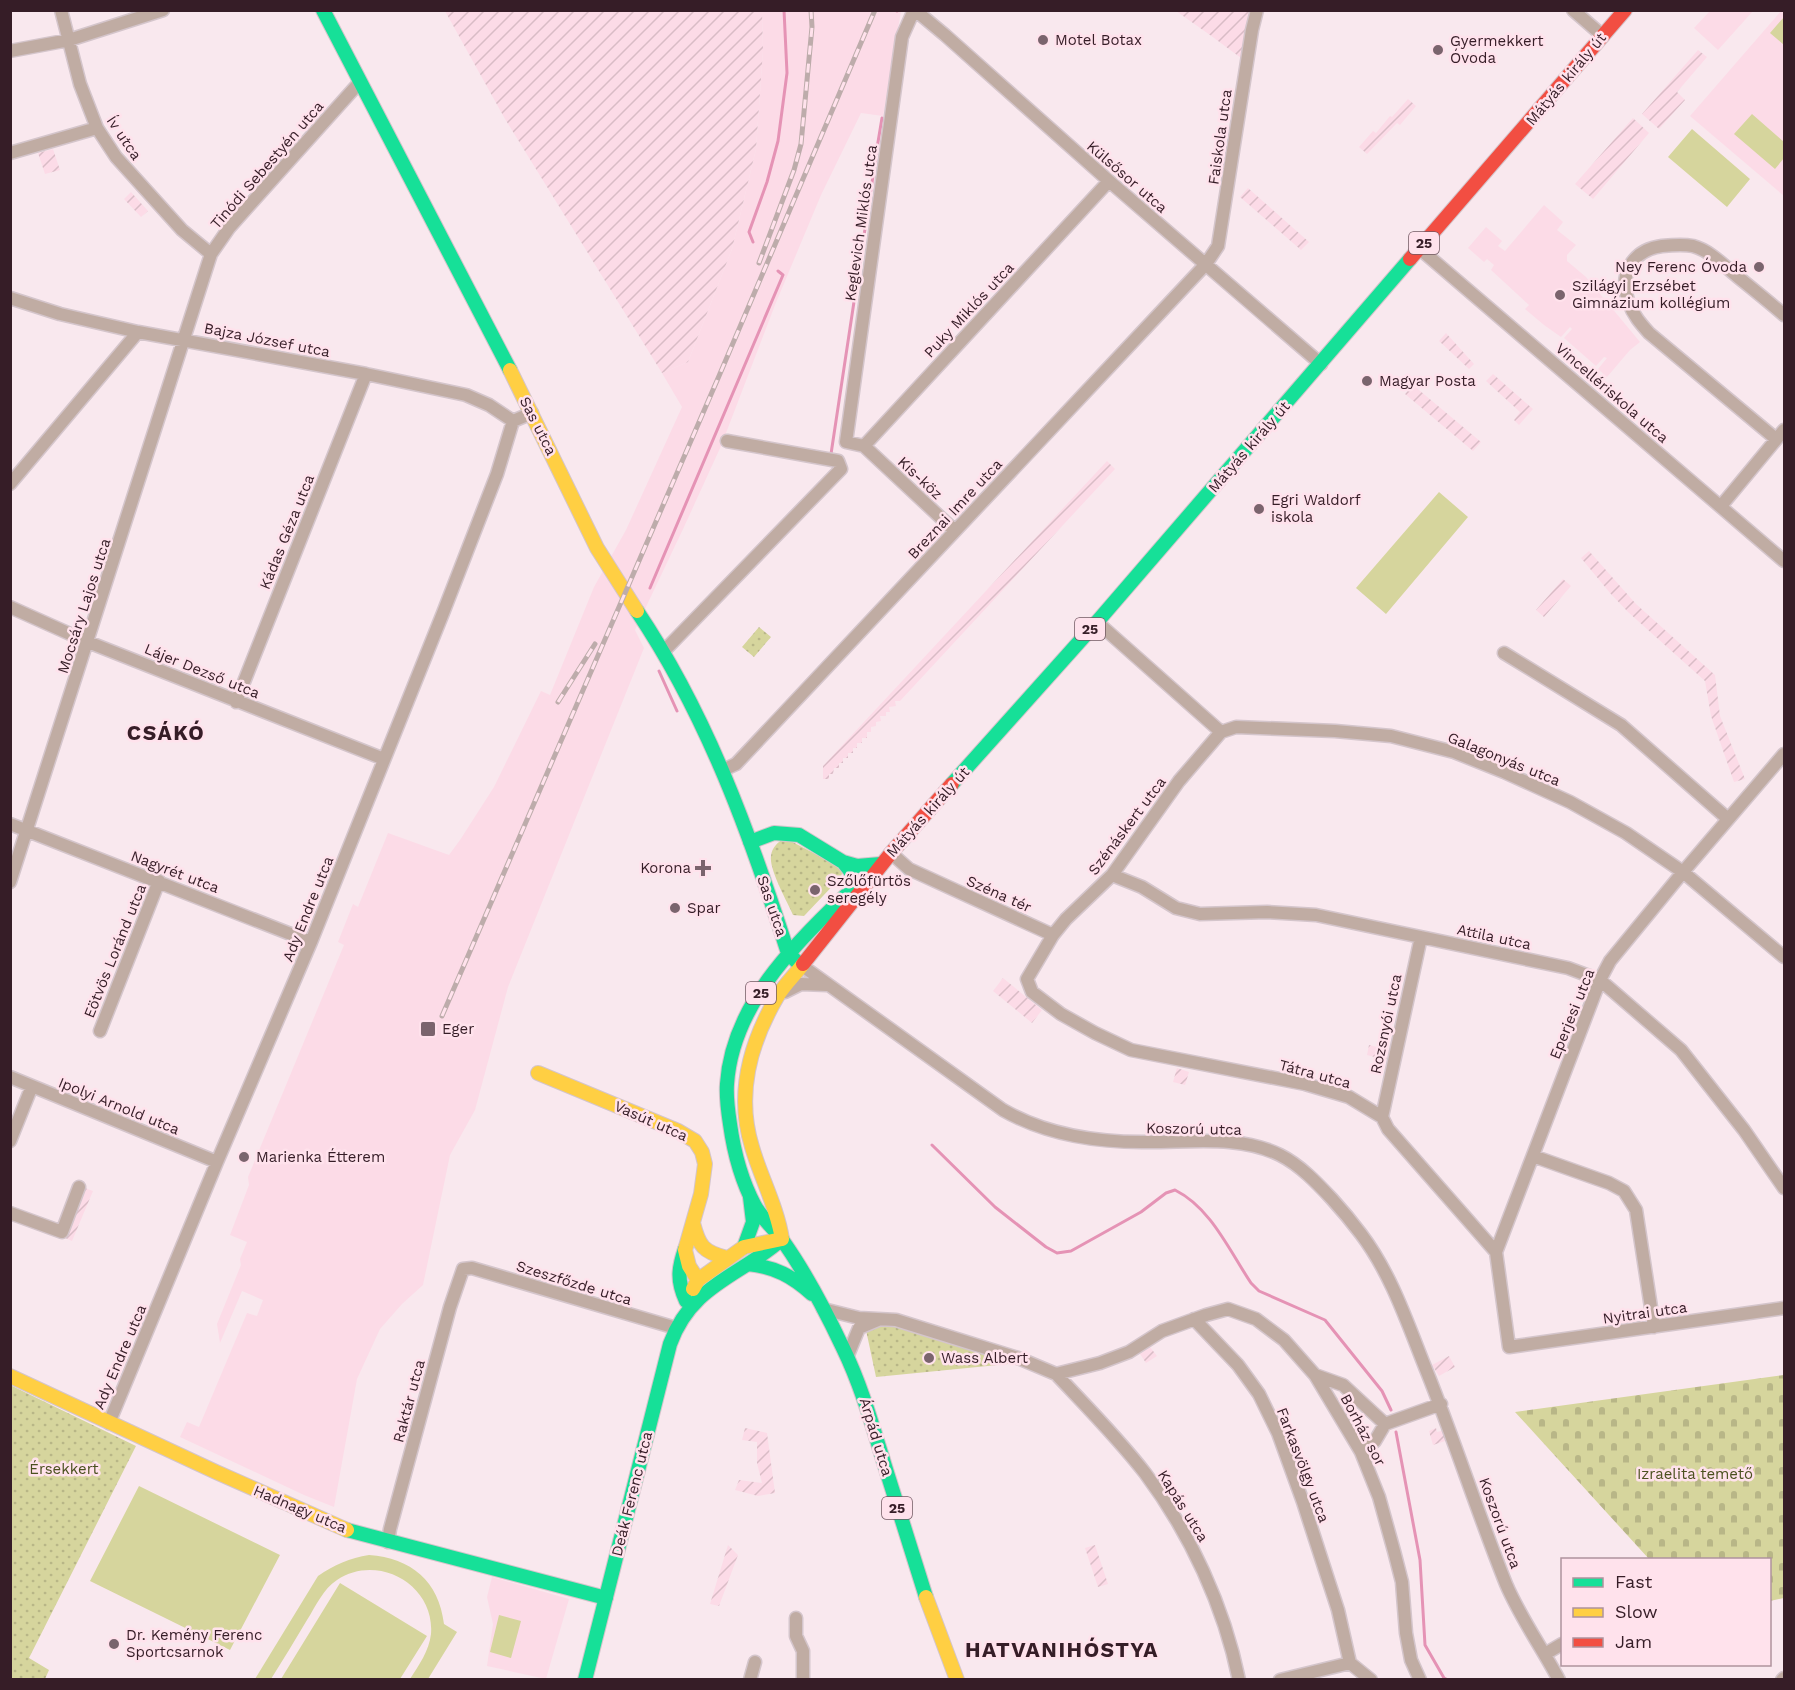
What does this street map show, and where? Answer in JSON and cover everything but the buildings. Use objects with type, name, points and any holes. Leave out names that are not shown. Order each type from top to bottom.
[{"type":"main road","name":"Sas utca","points":[[323,10],[532,413],[598,549],[663,652],[704,728],[723,770],[788,952],[801,965]]},
{"type":"main road","name":"Mátyás király út","points":[[782,1239],[779,1218],[751,1145],[746,1109],[746,1075],[756,1041],[778,996],[881,864],[1097,622],[1625,10]]},
{"type":"main road","points":[[750,842],[774,833],[799,835],[843,862],[857,866],[881,864]]},
{"type":"main road","points":[[843,862],[851,872],[851,891]]},
{"type":"main road","name":"Mátyás király út","points":[[782,1239],[766,1222],[750,1196],[733,1153],[727,1077],[746,1021],[771,976],[788,952],[809,929],[851,891],[869,879]]},
{"type":"main road","name":"Vasút utca","points":[[538,1073],[678,1131],[695,1141],[703,1154],[705,1172],[677,1272],[678,1284],[689,1305]]},
{"type":"main road","points":[[744,1246],[753,1222],[750,1196]]},
{"type":"main road","points":[[693,1221],[698,1243],[711,1255],[728,1258]]},
{"type":"main road","points":[[689,1305],[698,1280],[744,1246],[782,1239]]},
{"type":"main road","name":"Deák Ferenc utca","points":[[585,1680],[647,1432],[676,1329],[689,1305],[716,1283],[765,1254],[782,1239]]},
{"type":"main road","name":"Árpád utca","points":[[782,1239],[848,1355],[871,1418],[932,1616],[957,1680]]},
{"type":"main road","points":[[685,1249],[689,1268],[698,1280],[716,1283]]},
{"type":"main road","points":[[748,1264],[768,1265],[783,1270],[798,1280],[820,1304]]},
{"type":"main road","name":"Hadnagy utca","points":[[10,1376],[341,1528],[606,1598]]},
{"type":"street","name":"Ív utca","points":[[60,10],[80,84],[97,128],[116,157],[182,230],[211,254]]},
{"type":"street","points":[[10,51],[69,40],[163,10]]},
{"type":"street","name":"Külsősor utca","points":[[915,10],[1321,364]]},
{"type":"street","name":"Keglevich Miklós utca","points":[[864,446],[846,442],[902,37],[915,10]]},
{"type":"street","name":"Faiskola utca","points":[[1206,264],[1218,246],[1257,10]]},
{"type":"street","points":[[1573,10],[1603,36]]},
{"type":"street","name":"Tinódi Sebestyén utca","points":[[185,340],[211,254],[229,228],[359,83]]},
{"type":"street","points":[[10,153],[97,128]]},
{"type":"street","name":"Puky Miklós utca","points":[[864,446],[1109,181]]},
{"type":"street","points":[[1721,506],[1780,434],[1649,333],[1636,319],[1628,302],[1627,273],[1634,259],[1642,251],[1673,244],[1694,246],[1712,255],[1785,315]]},
{"type":"street","name":"Vincellériskola utca","points":[[1420,249],[1785,561]]},
{"type":"street","name":"Breznai Imre utca","points":[[723,770],[736,764],[1206,264]]},
{"type":"street","name":"Bajza József utca","points":[[10,298],[60,314],[138,332],[466,395],[489,405],[513,421]]},
{"type":"street","points":[[10,484],[138,332]]},
{"type":"street","name":"Mocsáry Lajos utca","points":[[10,882],[185,340]]},
{"type":"street","name":"Kádas Géza utca","points":[[236,702],[366,374]]},
{"type":"street","points":[[513,421],[532,413]]},
{"type":"street","name":"Ady Endre utca","points":[[109,1423],[311,942],[497,474],[513,421]]},
{"type":"street","points":[[663,652],[840,469],[838,461],[727,441]]},
{"type":"street","name":"Kis-köz","points":[[864,446],[955,531]]},
{"type":"street","name":"Lájer Dezső utca","points":[[10,607],[88,642],[384,759]]},
{"type":"street","points":[[1097,622],[1221,732]]},
{"type":"street","points":[[1504,653],[1621,725],[1728,819]]},
{"type":"street","name":"Galagonyás utca","points":[[1221,732],[1236,728],[1335,730],[1391,736],[1454,752],[1570,802],[1626,833],[1683,872],[1785,957]]},
{"type":"street","name":"Szénáskert utca","points":[[1053,935],[1066,918],[1112,875],[1179,781],[1221,732]]},
{"type":"street","name":"Eperjesi utca","points":[[1496,1252],[1600,980],[1610,961],[1785,754]]},
{"type":"street","name":"Nagyrét utca","points":[[10,824],[311,942]]},
{"type":"street","name":"Széna tér","points":[[891,853],[909,869],[1053,935]]},
{"type":"street","name":"Attila utca","points":[[1112,875],[1142,887],[1176,908],[1200,914],[1267,912],[1316,915],[1568,968],[1600,980],[1681,1050],[1744,1130],[1785,1188]]},
{"type":"street","name":"Eötvös Loránd utca","points":[[100,1031],[159,881]]},
{"type":"street","name":"Tátra utca","points":[[1053,935],[1027,980],[1032,992],[1061,1014],[1131,1050],[1305,1084],[1349,1097],[1382,1117],[1388,1129],[1496,1252]]},
{"type":"street","name":"Rozsnyói utca","points":[[1382,1117],[1421,937]]},
{"type":"street","name":"Koszorú utca","points":[[801,965],[1003,1110],[1024,1122],[1055,1133],[1106,1140],[1213,1141],[1256,1145],[1282,1156],[1304,1172],[1362,1234],[1396,1294],[1441,1404],[1507,1586],[1559,1680]]},
{"type":"street","points":[[778,996],[801,984],[827,985]]},
{"type":"street","name":"Ipolyi Arnold utca","points":[[10,1077],[217,1162]]},
{"type":"street","points":[[10,1142],[32,1086]]},
{"type":"street","points":[[1533,1156],[1609,1183],[1624,1191],[1636,1210],[1654,1327]]},
{"type":"street","points":[[10,1213],[62,1232],[79,1187]]},
{"type":"street","name":"Nyitrai utca","points":[[1496,1252],[1509,1347],[1785,1308]]},
{"type":"street","name":"Szeszfőzde utca","points":[[464,1269],[472,1268],[676,1329]]},
{"type":"street","name":"Raktár utca","points":[[388,1542],[448,1313],[464,1269]]},
{"type":"street","points":[[820,1304],[844,1315],[896,1320],[930,1329],[1018,1358],[1056,1374],[1100,1364],[1129,1352],[1162,1331],[1194,1319]]},
{"type":"street","name":"Borház sor","points":[[1194,1319],[1228,1309],[1256,1319],[1284,1340],[1315,1375],[1361,1452],[1379,1497],[1402,1582],[1406,1633],[1411,1660],[1420,1680]]},
{"type":"street","points":[[848,1355],[859,1328],[879,1319]]},
{"type":"street","name":"Farkasvölgy utca","points":[[1194,1319],[1238,1365],[1254,1387],[1278,1433],[1304,1502],[1338,1610],[1350,1663]]},
{"type":"street","name":"Kapás utca","points":[[1056,1374],[1113,1434],[1145,1473],[1172,1513],[1200,1563],[1234,1654],[1239,1680]]},
{"type":"street","points":[[1315,1375],[1343,1385],[1385,1424]]},
{"type":"street","points":[[1361,1452],[1375,1441],[1385,1424],[1441,1404]]},
{"type":"street","points":[[796,1618],[796,1636],[803,1651],[802,1680]]},
{"type":"street","points":[[1545,1654],[1561,1645]]},
{"type":"street","points":[[750,1680],[755,1662]]},
{"type":"street","points":[[1280,1680],[1350,1663],[1371,1680]]},
{"type":"shaded area","points":[[445,11],[762,11],[763,50],[756,149],[732,249],[688,362],[662,373],[505,119]]},
{"type":"shaded area","points":[[762,11],[901,11],[883,116],[861,113],[821,195],[775,305],[721,446],[635,630],[644,648],[508,987],[475,1110],[450,1155],[423,1285],[380,1329],[357,1379],[334,1507],[180,1437],[187,1422],[199,1427],[247,1313],[257,1316],[263,1300],[242,1291],[220,1343],[217,1324],[241,1265],[240,1259],[247,1242],[230,1235],[249,1185],[248,1177],[344,945],[338,942],[353,904],[358,907],[388,833],[449,855],[460,840],[494,787],[541,691],[550,695],[594,587],[626,530],[682,407],[662,373],[688,362],[732,249],[756,149],[763,50]]},
{"type":"shaded area","points":[[1176,11],[1252,11],[1241,58],[1210,35]]},
{"type":"shaded area","points":[[1710,11],[1753,11],[1718,50],[1694,28]]},
{"type":"shaded area","points":[[1781,11],[1784,11],[1784,196],[1690,116]]},
{"type":"shaded area","points":[[1698,50],[1707,57],[1677,92],[1685,100],[1659,129],[1642,114]]},
{"type":"shaded area","points":[[1408,99],[1416,106],[1400,125],[1397,123],[1367,154],[1359,147],[1373,131],[1376,133]]},
{"type":"shaded area","points":[[1633,118],[1649,133],[1593,199],[1575,184]]},
{"type":"shaded area","points":[[53,149],[60,170],[45,174],[38,153]]},
{"type":"shaded area","points":[[1248,188],[1309,242],[1301,250],[1240,197]]},
{"type":"shaded area","points":[[131,192],[148,211],[141,217],[124,199]]},
{"type":"shaded area","name":"Szilágyi Erzsébet Gimnázium kollégium","points":[[1544,205],[1563,222],[1557,230],[1576,245],[1567,255],[1567,261],[1586,277],[1640,342],[1607,377],[1598,369],[1607,358],[1604,357],[1596,366],[1564,338],[1572,329],[1570,327],[1561,337],[1544,325],[1525,309],[1529,305],[1491,270],[1494,265],[1487,259],[1484,262],[1468,248],[1486,227],[1502,241],[1498,246],[1505,251]]},
{"type":"shaded area","points":[[1446,333],[1474,364],[1469,369],[1439,341]]},
{"type":"shaded area","points":[[1493,374],[1533,409],[1519,425],[1514,420],[1520,412],[1486,381]]},
{"type":"shaded area","points":[[1413,385],[1481,442],[1473,451],[1405,394]]},
{"type":"shaded area","points":[[1107,461],[1115,469],[900,701],[895,701],[896,706],[889,707],[890,712],[886,712],[886,716],[880,716],[881,721],[871,727],[871,732],[867,732],[867,738],[862,738],[862,743],[857,743],[857,748],[853,748],[853,753],[848,753],[848,758],[843,758],[843,763],[839,763],[839,768],[834,768],[833,774],[829,774],[829,779],[823,779],[823,766]]},
{"type":"shaded area","points":[[1589,551],[1636,604],[1715,675],[1720,716],[1745,779],[1734,782],[1711,716],[1705,681],[1610,593],[1581,558]]},
{"type":"shaded area","points":[[1563,579],[1571,586],[1544,617],[1536,610]]},
{"type":"shaded area","points":[[1003,978],[1042,1010],[1032,1023],[993,991]]},
{"type":"shaded area","points":[[1369,1045],[1389,1050],[1386,1060],[1367,1055]]},
{"type":"shaded area","points":[[1177,1068],[1189,1072],[1185,1085],[1173,1082]]},
{"type":"shaded area","points":[[85,1188],[93,1191],[72,1241],[65,1238]]},
{"type":"shaded area","points":[[1150,1347],[1157,1356],[1146,1363],[1140,1354]]},
{"type":"shaded area","points":[[1449,1356],[1455,1367],[1439,1376],[1432,1365]]},
{"type":"shaded area","points":[[745,1428],[767,1433],[775,1493],[758,1496],[735,1490],[739,1480],[762,1483],[757,1463],[757,1442],[742,1440]]},
{"type":"shaded area","points":[[1436,1428],[1437,1432],[1445,1430],[1448,1440],[1433,1445],[1429,1431]]},
{"type":"shaded area","points":[[728,1545],[738,1555],[719,1606],[710,1604]]},
{"type":"shaded area","points":[[1095,1545],[1108,1584],[1098,1587],[1085,1548]]},
{"type":"shaded area","points":[[492,1577],[569,1599],[546,1679],[487,1666],[493,1624],[487,1597]]},
{"type":"green space","points":[[1784,17],[1784,45],[1770,33]]},
{"type":"green space","points":[[1752,114],[1784,142],[1784,158],[1775,169],[1734,134]]},
{"type":"green space","points":[[1692,129],[1750,179],[1727,207],[1668,157]]},
{"type":"green space","points":[[1439,492],[1468,517],[1386,614],[1356,588]]},
{"type":"green space","points":[[759,627],[771,637],[754,657],[742,647]]},
{"type":"green space","points":[[785,838],[838,866],[842,873],[841,877],[804,916],[793,915],[779,886],[771,862],[773,850]]},
{"type":"green space","points":[[883,1323],[900,1324],[1018,1363],[876,1377],[866,1330]]},
{"type":"green space","name":"Izraelita temető","points":[[1784,1375],[1784,1598],[1771,1601],[1771,1558],[1648,1558],[1515,1412]]},
{"type":"green space","name":"Érsekkert","points":[[10,1385],[136,1446],[29,1658],[49,1670],[45,1679],[11,1679]]},
{"type":"green space","points":[[139,1486],[280,1555],[230,1650],[90,1581]]},
{"type":"green space","points":[[369,1555],[398,1561],[420,1574],[436,1596],[444,1624],[457,1632],[428,1679],[410,1679],[426,1652],[430,1640],[430,1616],[424,1601],[414,1588],[400,1578],[385,1572],[369,1570],[353,1573],[332,1584],[320,1598],[271,1679],[255,1679],[318,1576],[342,1562]]},
{"type":"green space","points":[[340,1583],[427,1636],[400,1679],[281,1679]]},
{"type":"green space","points":[[499,1615],[521,1621],[511,1658],[490,1652]]},
{"type":"waterway","points":[[753,242],[749,232],[767,182],[778,141],[787,73],[784,10]]},
{"type":"waterway","points":[[876,154],[882,118]]},
{"type":"waterway","points":[[874,168],[876,159]]},
{"type":"waterway","points":[[831,454],[873,176]]},
{"type":"waterway","points":[[650,588],[783,275],[778,271]]},
{"type":"waterway","points":[[659,671],[677,711]]},
{"type":"waterway","points":[[932,1145],[995,1207],[1057,1253],[1071,1251],[1141,1212],[1166,1193],[1175,1190],[1199,1207],[1209,1219],[1251,1283],[1259,1291],[1325,1320],[1382,1391],[1391,1410]]},
{"type":"waterway","points":[[1396,1432],[1420,1560],[1425,1645],[1444,1678],[1448,1680]]},
{"type":"railway","points":[[759,263],[794,170],[801,144],[812,27],[811,10]]},
{"type":"railway","points":[[442,1016],[875,10]]},
{"type":"railway","points":[[558,702],[595,644]]},
{"type":"traffic: fast","points":[[323,10],[510,370]]},
{"type":"traffic: fast","points":[[952,784],[1097,622],[1410,259]]},
{"type":"traffic: fast","points":[[637,611],[662,651],[706,734],[742,820],[788,953],[797,962]]},
{"type":"traffic: fast","points":[[750,842],[774,833],[799,835],[843,862],[857,866],[881,864]]},
{"type":"traffic: fast","points":[[843,862],[851,872],[851,891]]},
{"type":"traffic: fast","points":[[845,896],[786,957],[753,1004],[740,1029],[731,1056],[727,1084],[728,1109],[736,1156],[750,1196],[758,1211],[783,1241],[808,1280],[855,1376],[926,1597]]},
{"type":"traffic: fast","points":[[744,1247],[753,1222],[750,1197]]},
{"type":"traffic: fast","points":[[585,1680],[670,1344],[679,1324],[704,1294],[782,1239]]},
{"type":"traffic: fast","points":[[685,1249],[680,1275],[686,1301]]},
{"type":"traffic: fast","points":[[748,1264],[767,1267],[783,1273],[812,1294]]},
{"type":"traffic: fast","points":[[347,1530],[606,1598]]},
{"type":"traffic: slow","points":[[510,370],[597,548],[637,611]]},
{"type":"traffic: slow","points":[[782,1239],[747,1128],[746,1089],[748,1070],[759,1033],[780,993],[803,964]]},
{"type":"traffic: slow","points":[[538,1073],[678,1131],[695,1141],[702,1152],[705,1164],[701,1194],[685,1250],[689,1266],[698,1280]]},
{"type":"traffic: slow","points":[[693,1223],[703,1247],[727,1258]]},
{"type":"traffic: slow","points":[[693,1289],[698,1280],[744,1247],[782,1239]]},
{"type":"traffic: slow","points":[[10,1376],[347,1530]]},
{"type":"traffic: slow","points":[[926,1597],[957,1680]]},
{"type":"traffic: jam","points":[[1410,259],[1625,10]]},
{"type":"traffic: jam","points":[[803,964],[891,853],[952,784]]},
{"type":"place","name":"Motel Botax","points":[[1043,40]]},
{"type":"place","name":"Gyermekkert Óvoda","points":[[1438,50]]},
{"type":"place","name":"Ney Ferenc Óvoda","points":[[1759,267]]},
{"type":"place","name":"Szilágyi Erzsébet Gimnázium kollégium","points":[[1560,295]]},
{"type":"place","name":"Magyar Posta","points":[[1367,381]]},
{"type":"place","name":"Egri Waldorf iskola","points":[[1259,509]]},
{"type":"place","name":"Korona","points":[[703,868]]},
{"type":"place","name":"Szőlőfürtös seregély","points":[[815,890]]},
{"type":"place","name":"Spar","points":[[675,908]]},
{"type":"place","name":"Eger","points":[[428,1029]]},
{"type":"place","name":"Marienka Étterem","points":[[244,1157]]},
{"type":"place","name":"Wass Albert","points":[[929,1358]]},
{"type":"place","name":"Dr. Kemény Ferenc Sportcsarnok","points":[[114,1644]]},
{"type":"district","name":"CSÁKÓ","points":[[166,732]]},
{"type":"district","name":"HATVANIHÓSTYA","points":[[1062,1649]]}]
